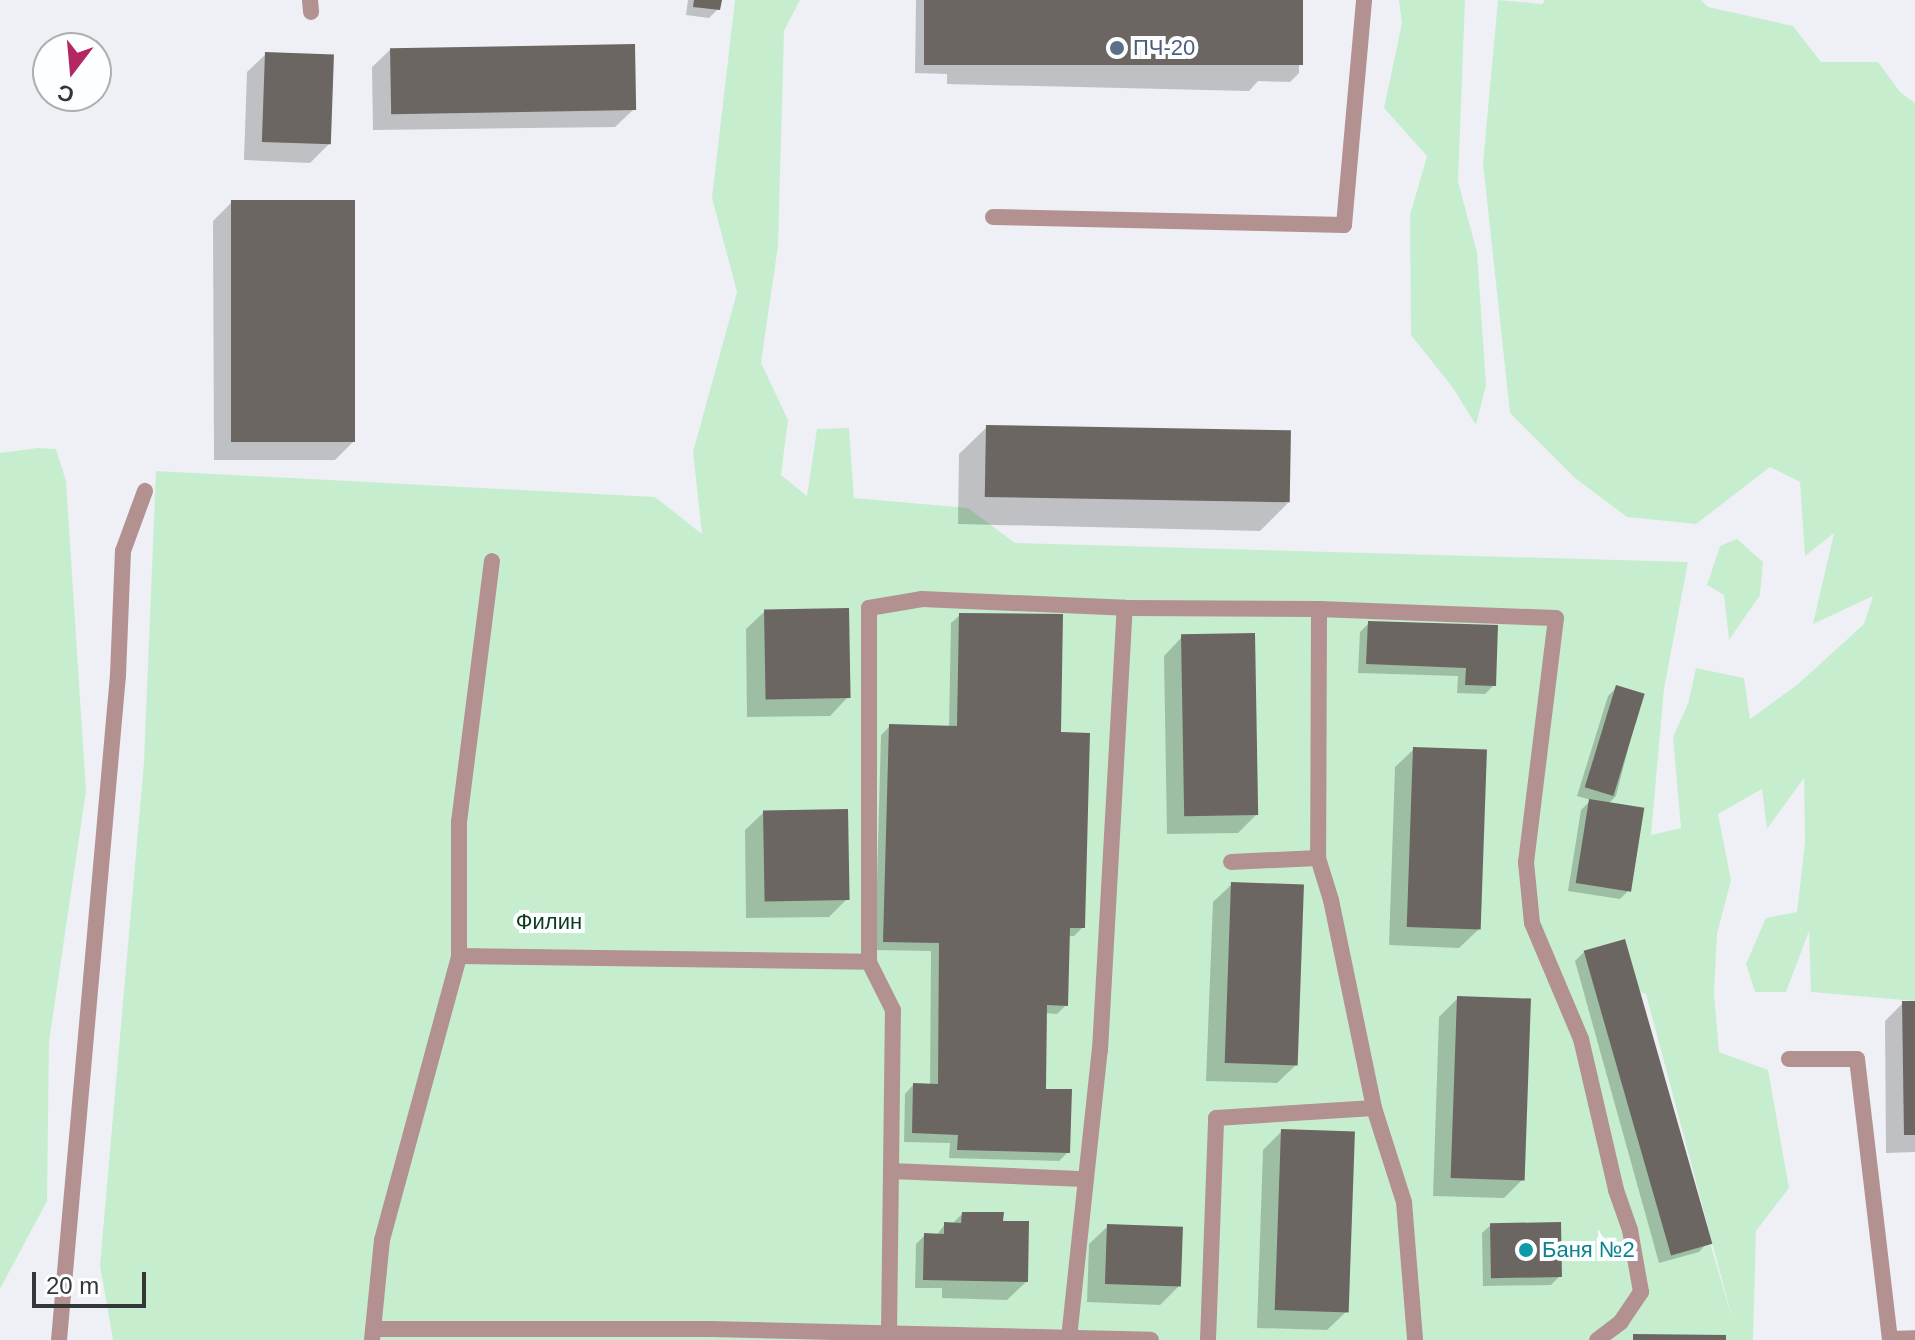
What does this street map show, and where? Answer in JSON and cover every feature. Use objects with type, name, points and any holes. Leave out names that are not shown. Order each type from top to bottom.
[{"type":"lane","points":[[993,217],[1344,225],[1364,0]]},
{"type":"lane","points":[[59,1340],[118,675],[123,551],[145,491]]},
{"type":"lane","points":[[492,561],[459,822],[459,956],[382,1240],[372,1334],[889,1333],[942,1339],[1151,1340]]},
{"type":"lane","points":[[889,1333],[893,1010],[869,962],[869,608],[922,599],[1125,608],[1319,609],[1556,618],[1526,862],[1532,923],[1581,1039],[1616,1190],[1630,1230],[1641,1292],[1621,1322],[1597,1340]]},
{"type":"lane","points":[[1069,1338],[1100,1050],[1125,608]]},
{"type":"lane","points":[[1319,609],[1318,858],[1331,900],[1374,1108],[1404,1202],[1415,1340]]},
{"type":"lane","points":[[1231,862],[1318,858]]},
{"type":"lane","points":[[459,956],[869,962]]},
{"type":"lane","points":[[1789,1059],[1857,1059],[1890,1340],[1915,1338]]},
{"type":"lane","points":[[1208,1340],[1216,1118],[1374,1108]]},
{"type":"lane","points":[[891,1171],[1085,1179]]},
{"type":"green space","name":"Филин","points":[[735,0],[800,0],[784,31],[778,246],[761,363],[788,420],[781,475],[807,496],[817,429],[849,428],[854,498],[968,508],[1015,543],[1688,562],[1664,689],[1651,835],[1681,828],[1673,737],[1688,704],[1696,668],[1744,678],[1750,719],[1797,685],[1864,624],[1873,596],[1813,624],[1834,533],[1805,556],[1800,482],[1770,467],[1696,524],[1627,517],[1575,478],[1510,413],[1483,163],[1498,0],[1542,4],[1545,0],[1701,0],[1708,7],[1793,26],[1821,62],[1878,62],[1900,92],[1915,103],[1915,1001],[1811,992],[1809,931],[1786,992],[1755,992],[1746,964],[1766,918],[1797,912],[1805,842],[1804,778],[1767,829],[1762,789],[1718,814],[1731,880],[1717,934],[1714,993],[1719,1052],[1768,1070],[1789,1188],[1756,1231],[1753,1340],[113,1340],[100,1265],[144,762],[156,471],[655,497],[702,534],[693,452],[737,292],[712,198]],"holes":[[[1640,992],[1646,994],[1733,1321]]]},
{"type":"green space","points":[[1399,0],[1465,0],[1458,182],[1477,252],[1486,385],[1476,425],[1453,388],[1411,335],[1410,215],[1427,156],[1384,108],[1402,23]]},
{"type":"green space","points":[[56,449],[66,481],[86,791],[49,1042],[47,1201],[0,1289],[0,453]]},
{"type":"green space","points":[[1737,539],[1763,562],[1760,595],[1729,640],[1724,595],[1707,585],[1720,546]]},
{"type":"building","points":[[694,0],[722,0],[720,10],[693,7]]},
{"type":"building","name":"ПЧ-20","points":[[924,0],[1303,0],[1303,65],[924,65]]},
{"type":"building","points":[[635,44],[636,110],[391,114],[390,48]]},
{"type":"building","points":[[265,52],[334,54],[331,144],[262,142]]},
{"type":"building","points":[[231,200],[355,200],[355,442],[231,442]]},
{"type":"building","points":[[986,425],[1291,430],[1290,502],[985,497]]},
{"type":"building","points":[[849,608],[851,698],[766,699],[764,609]]},
{"type":"building","points":[[959,613],[1063,614],[1061,732],[1090,733],[1085,928],[1070,928],[1068,1006],[1047,1005],[1046,1089],[1072,1089],[1070,1153],[957,1150],[958,1135],[912,1133],[913,1083],[938,1084],[939,943],[883,942],[889,724],[957,726]]},
{"type":"building","points":[[1368,621],[1498,625],[1496,686],[1465,685],[1466,668],[1366,664]]},
{"type":"building","points":[[1255,633],[1258,815],[1184,816],[1181,634]]},
{"type":"building","points":[[1616,685],[1645,694],[1613,796],[1585,787]]},
{"type":"building","points":[[1413,747],[1487,750],[1481,929],[1407,927]]},
{"type":"building","points":[[1589,799],[1644,808],[1631,892],[1576,883]]},
{"type":"building","points":[[848,809],[850,900],[765,901],[763,810]]},
{"type":"building","points":[[1231,882],[1304,885],[1298,1065],[1225,1063]]},
{"type":"building","points":[[1625,939],[1712,1244],[1671,1256],[1584,951]]},
{"type":"building","points":[[1457,996],[1531,999],[1525,1180],[1451,1178]]},
{"type":"building","points":[[1902,1001],[1915,1001],[1915,1135],[1904,1135]]},
{"type":"building","points":[[1281,1129],[1355,1132],[1349,1312],[1275,1310]]},
{"type":"building","points":[[962,1212],[1004,1212],[1003,1221],[1029,1221],[1028,1282],[923,1280],[924,1233],[944,1234],[944,1222],[961,1223]]},
{"type":"building","name":"Баня №2","points":[[1561,1222],[1562,1277],[1491,1278],[1490,1223]]},
{"type":"building","points":[[1107,1224],[1183,1227],[1181,1287],[1105,1284]]},
{"type":"building","points":[[1633,1334],[1726,1335],[1726,1340],[1633,1340]]},
{"type":"place","name":"ПЧ-20","points":[[1117,48]]},
{"type":"place","name":"Баня №2","points":[[1526,1250]]}]
